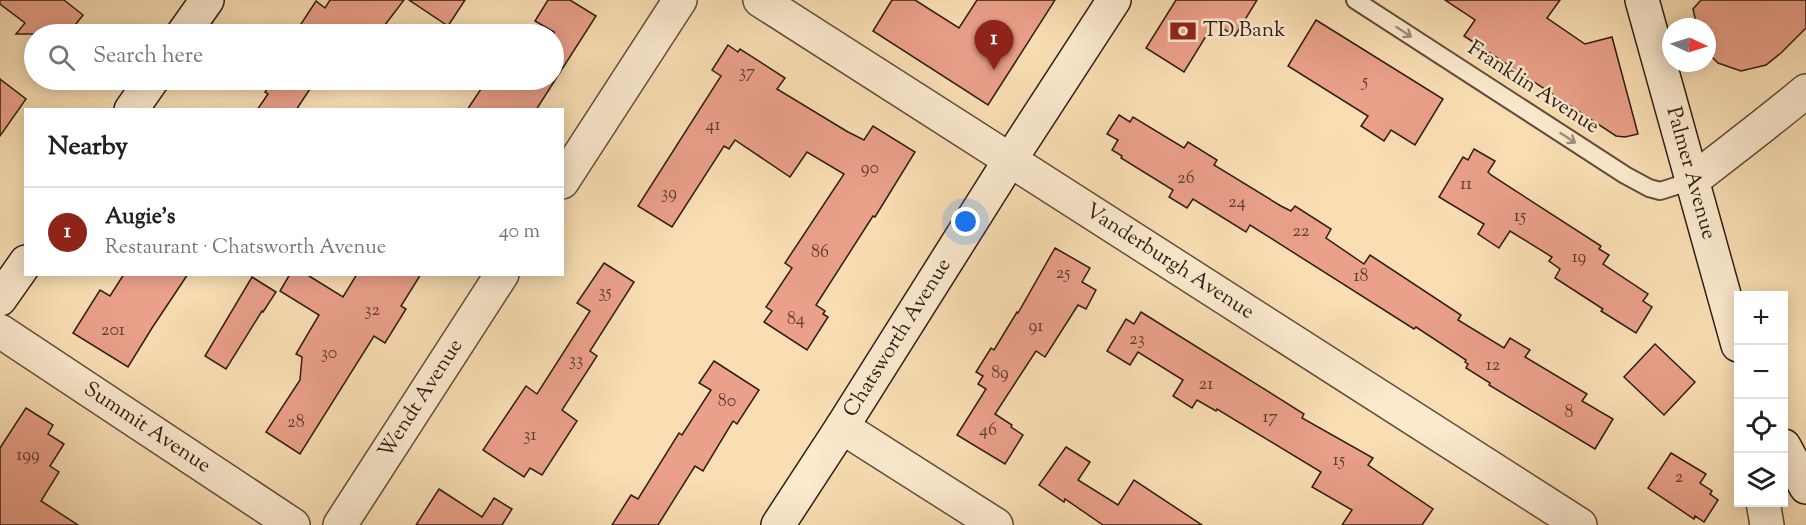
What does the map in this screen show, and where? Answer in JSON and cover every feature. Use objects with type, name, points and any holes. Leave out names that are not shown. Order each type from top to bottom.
[{"type":"street","points":[[564,179],[680,0]]},
{"type":"street","name":"Vanderburgh Avenue","points":[[760,0],[1580,525]]},
{"type":"street","name":"Chatsworth Avenue","points":[[778,525],[843,427],[1010,160],[1114,0]]},
{"type":"street","name":"Palmer Avenue","points":[[1642,0],[1738,345]]},
{"type":"street","points":[[132,108],[145,90]]},
{"type":"street","points":[[1692,181],[1806,91]]},
{"type":"street","points":[[0,299],[24,265]]},
{"type":"street","name":"Wendt Avenue","points":[[340,525],[501,276]]},
{"type":"street","name":"Summit Avenue","points":[[0,331],[293,525]]},
{"type":"street","points":[[843,427],[996,525]]},
{"type":"street","points":[[1788,453],[1806,487]]},
{"type":"street","points":[[1764,507],[1767,525]]},
{"type":"lane","name":"Franklin Avenue","points":[[1355,0],[1625,175],[1649,188],[1660,191],[1692,181]]},
{"type":"building","points":[[0,0],[64,0],[83,15],[76,24],[24,24],[0,4]]},
{"type":"building","points":[[330,0],[404,0],[386,24],[301,24],[316,1],[325,8]]},
{"type":"building","points":[[409,0],[465,0],[449,24],[445,24]]},
{"type":"building","points":[[548,0],[570,0],[596,16],[564,66],[564,24],[540,24],[535,21]]},
{"type":"building","points":[[892,0],[915,0],[959,28],[977,0],[1055,0],[988,105],[873,31]]},
{"type":"building","name":"TD Bank","points":[[1176,0],[1257,0],[1235,36],[1214,23],[1184,72],[1146,48]]},
{"type":"building","points":[[1445,0],[1560,0],[1547,18],[1585,44],[1612,37],[1638,134],[1625,137],[1616,136],[1464,36],[1475,20]]},
{"type":"building","points":[[1701,0],[1806,0],[1806,28],[1766,65],[1741,71],[1716,61],[1716,18],[1695,18],[1693,9]]},
{"type":"building","points":[[1316,20],[1443,99],[1415,145],[1391,130],[1384,141],[1361,126],[1368,116],[1288,66]]},
{"type":"building","points":[[24,24],[24,34],[16,34]]},
{"type":"building","points":[[728,45],[738,52],[740,49],[785,78],[777,89],[848,132],[864,140],[873,126],[915,152],[816,305],[825,311],[823,314],[828,317],[807,350],[764,322],[772,311],[766,307],[792,268],[785,263],[844,174],[807,152],[790,177],[735,140],[729,149],[724,146],[672,227],[638,206],[721,76],[712,70]]},
{"type":"building","points":[[0,79],[26,99],[0,136]]},
{"type":"building","points":[[266,90],[309,90],[297,108],[258,108],[268,94],[265,92]]},
{"type":"building","points":[[480,90],[549,90],[537,108],[468,108]]},
{"type":"building","points":[[1119,115],[1130,122],[1133,117],[1184,148],[1188,142],[1217,160],[1214,165],[1281,206],[1291,211],[1295,206],[1331,229],[1326,238],[1364,264],[1370,255],[1461,315],[1458,320],[1504,348],[1510,338],[1530,350],[1525,357],[1587,394],[1582,401],[1613,419],[1595,449],[1489,385],[1490,383],[1466,368],[1468,364],[1466,360],[1416,327],[1414,329],[1250,225],[1246,232],[1193,199],[1187,208],[1169,197],[1173,190],[1112,150],[1118,140],[1107,134]]},
{"type":"building","points":[[1474,149],[1495,161],[1488,172],[1491,175],[1601,246],[1599,249],[1609,255],[1603,264],[1648,294],[1643,301],[1652,307],[1636,333],[1555,278],[1560,269],[1549,261],[1552,257],[1510,231],[1499,248],[1478,234],[1484,224],[1439,197],[1463,157],[1468,160]]},
{"type":"building","points":[[1055,248],[1090,268],[1082,282],[1096,290],[1086,309],[1078,305],[1045,357],[1036,351],[995,414],[1023,435],[1005,464],[957,435],[986,389],[978,384],[983,376],[976,372],[991,348],[994,350],[1018,313]]},
{"type":"building","points":[[604,263],[634,282],[590,351],[597,356],[562,410],[577,421],[542,475],[530,468],[524,477],[483,450],[526,386],[537,394],[590,311],[577,303]]},
{"type":"building","points":[[123,276],[187,276],[128,367],[73,333],[100,290],[110,296]]},
{"type":"building","points":[[289,276],[309,276],[343,297],[356,276],[420,276],[401,306],[406,309],[385,343],[374,336],[300,454],[266,432],[300,380],[302,357],[296,354],[319,315],[280,291]]},
{"type":"building","points":[[252,277],[276,292],[226,369],[205,356]]},
{"type":"building","points":[[1141,312],[1304,414],[1302,418],[1373,458],[1368,465],[1433,509],[1422,525],[1342,525],[1352,510],[1312,487],[1321,472],[1217,409],[1216,411],[1197,400],[1192,408],[1173,396],[1183,380],[1138,352],[1130,365],[1107,351],[1126,319],[1134,324]]},
{"type":"building","points":[[1655,344],[1695,382],[1664,415],[1624,377]]},
{"type":"building","points":[[714,361],[759,390],[737,424],[733,421],[703,471],[695,466],[658,525],[612,525],[631,495],[638,499],[679,433],[682,435],[711,390],[699,383]]},
{"type":"building","points":[[26,408],[53,425],[48,434],[64,444],[50,466],[59,472],[41,501],[78,525],[0,525],[0,448]]},
{"type":"building","points":[[1066,447],[1090,462],[1078,480],[1118,505],[1134,480],[1202,525],[1103,525],[1065,499],[1064,502],[1039,485]]},
{"type":"building","points":[[1671,453],[1706,474],[1700,483],[1712,491],[1710,494],[1718,500],[1704,522],[1695,516],[1694,519],[1648,488]]},
{"type":"building","points":[[439,489],[482,517],[494,498],[512,509],[502,525],[416,525]]},
{"type":"place","name":"TD Bank","points":[[1183,31]]},
{"type":"place","name":"Augie's","points":[[994,70]]}]
